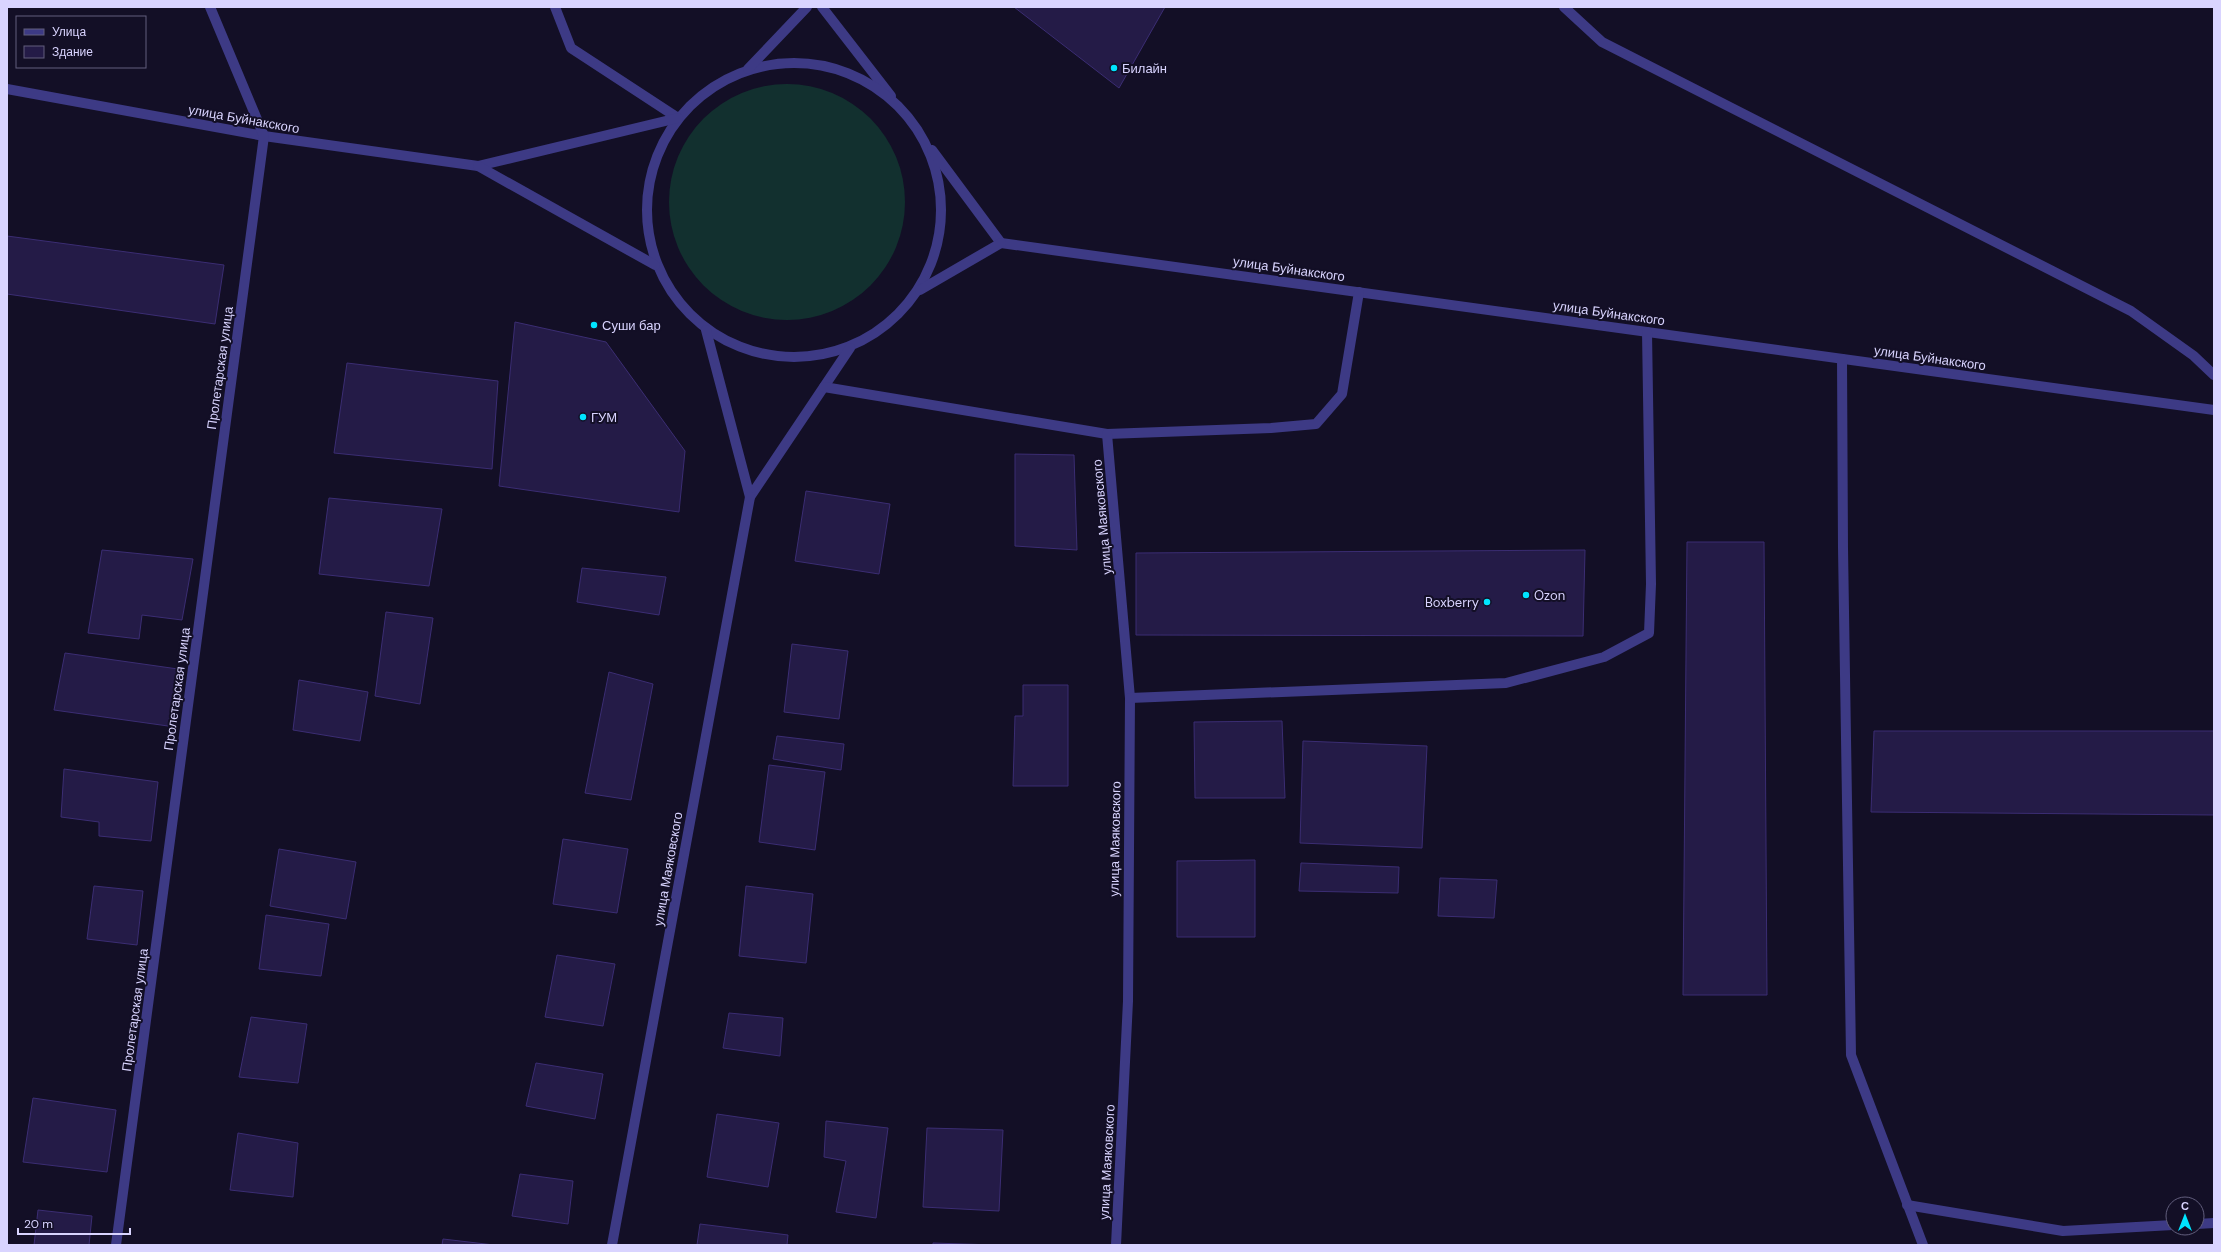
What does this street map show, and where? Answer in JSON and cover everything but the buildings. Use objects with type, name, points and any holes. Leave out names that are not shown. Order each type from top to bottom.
[{"type":"street","points":[[210,7],[264,136]]},
{"type":"street","points":[[555,7],[571,48],[678,118]]},
{"type":"street","points":[[748,69],[807,7]]},
{"type":"street","points":[[822,7],[897,104],[926,142],[1001,243],[920,290],[888,326],[850,348],[806,358],[749,352],[706,330],[673,296],[655,265],[645,205],[658,149],[678,118],[711,87],[748,69],[802,62],[854,74],[897,104]]},
{"type":"street","points":[[1564,7],[1602,42],[2131,311],[2194,356],[2214,375]]},
{"type":"street","name":"улица Буйнакского","points":[[7,89],[264,136],[478,166]]},
{"type":"street","points":[[478,166],[678,118]]},
{"type":"street","name":"Пролетарская улица","points":[[116,1245],[264,136]]},
{"type":"street","points":[[920,290],[940,240],[941,188],[926,142]]},
{"type":"street","points":[[478,166],[655,265]]},
{"type":"street","name":"улица Буйнакского","points":[[1001,243],[2214,410]]},
{"type":"street","points":[[824,387],[1107,434],[1271,428],[1316,424],[1342,394],[1359,292]]},
{"type":"street","points":[[706,330],[750,497]]},
{"type":"street","points":[[1130,698],[1506,683],[1604,658],[1649,633],[1651,584],[1647,332]]},
{"type":"street","points":[[750,497],[850,348]]},
{"type":"street","points":[[1842,359],[1843,548],[1851,1054],[1923,1245]]},
{"type":"street","name":"улица Маяковского","points":[[1107,434],[1130,698],[1128,1001],[1116,1245]]},
{"type":"street","name":"улица Маяковского","points":[[612,1245],[750,497]]},
{"type":"street","points":[[1907,1205],[2063,1231],[2165,1225]]},
{"type":"green space","points":[[775,84],[799,84],[821,89],[843,98],[871,118],[885,136],[896,157],[903,179],[905,202],[903,225],[896,247],[885,268],[871,286],[843,306],[821,315],[799,320],[775,320],[753,315],[731,306],[703,286],[683,258],[674,236],[669,214],[669,190],[674,168],[683,146],[703,118],[731,98],[753,89]]},
{"type":"place","name":"Билайн","points":[[1114,68]]},
{"type":"place","name":"Суши бар","points":[[594,325]]},
{"type":"place","name":"ГУМ","points":[[583,417]]},
{"type":"place","name":"Ozon","points":[[1526,595]]},
{"type":"place","name":"Boxberry","points":[[1487,602]]}]
